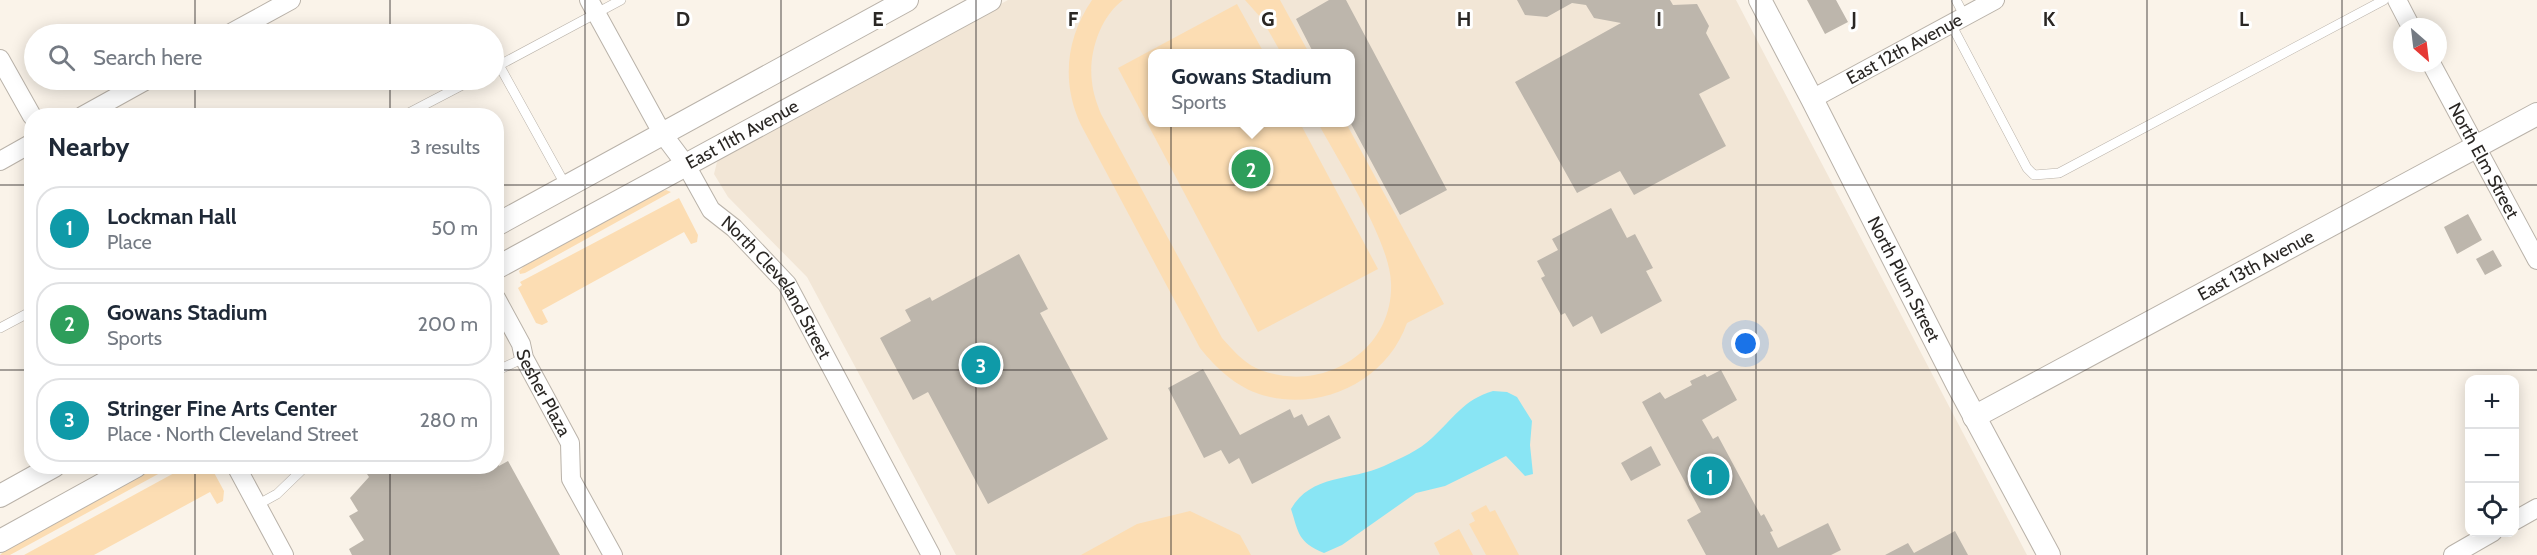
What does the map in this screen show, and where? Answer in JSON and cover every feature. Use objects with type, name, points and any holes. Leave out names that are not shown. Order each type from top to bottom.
[{"type":"street","points":[[247,24],[291,0]]},
{"type":"street","points":[[504,221],[662,132],[907,0]]},
{"type":"street","name":"East 11th Avenue","points":[[504,264],[990,0]]},
{"type":"street","name":"North Plum Street","points":[[1760,0],[1974,417],[2049,555]]},
{"type":"street","name":"East 12th Avenue","points":[[1812,99],[1995,0]]},
{"type":"street","points":[[2397,0],[2406,18]]},
{"type":"street","name":"North Cleveland Street","points":[[593,7],[662,132],[686,165],[711,210],[734,228],[787,284],[931,555]]},
{"type":"street","points":[[0,58],[28,108]]},
{"type":"street","name":"North Elm Street","points":[[2436,72],[2537,260]]},
{"type":"street","points":[[96,108],[129,90]]},
{"type":"street","name":"East 13th Avenue","points":[[1974,417],[2537,114]]},
{"type":"street","points":[[0,161],[24,148]]},
{"type":"street","name":"Sesher Plaza","points":[[504,313],[521,344],[524,358],[570,443],[571,479],[613,555]]},
{"type":"street","points":[[0,496],[40,474]]},
{"type":"street","points":[[0,541],[121,474]]},
{"type":"street","points":[[240,474],[284,555]]},
{"type":"street","points":[[2519,518],[2537,508]]},
{"type":"street","points":[[2453,555],[2484,537]]},
{"type":"lane","points":[[504,62],[593,7],[621,0]]},
{"type":"lane","points":[[1956,0],[1958,20],[2027,168],[2034,175],[2059,173],[2384,0]]},
{"type":"lane","points":[[504,81],[566,186]]},
{"type":"lane","points":[[418,108],[453,90]]},
{"type":"lane","points":[[0,328],[24,315]]},
{"type":"lane","points":[[504,367],[524,358]]},
{"type":"lane","points":[[257,505],[277,494],[298,474]]},
{"type":"shaded area","points":[[1008,0],[1736,0],[2027,555],[956,555],[807,277],[728,197],[714,174],[717,162],[727,153]]},
{"type":"shaded area","points":[[1092,0],[1123,0],[1108,16],[1097,37],[1091,71],[1094,94],[1101,114],[1222,338],[1242,359],[1256,368],[1280,375],[1304,376],[1327,372],[1348,362],[1366,348],[1380,330],[1389,308],[1391,283],[1382,246],[1362,202],[1320,127],[1348,127],[1444,304],[1407,323],[1397,344],[1384,362],[1367,376],[1349,388],[1328,395],[1307,399],[1284,399],[1262,395],[1235,382],[1220,370],[1200,348],[1081,125],[1071,93],[1069,61],[1076,30]]},
{"type":"shaded area","points":[[1245,0],[1280,0],[1307,49],[1279,49],[1262,19]]},
{"type":"shaded area","points":[[1237,4],[1262,49],[1153,49]]},
{"type":"shaded area","points":[[1148,52],[1148,125],[1118,68]]},
{"type":"shaded area","points":[[1149,127],[1302,127],[1378,269],[1258,332]]},
{"type":"shaded area","points":[[666,190],[671,192],[520,274],[519,271],[524,266]]},
{"type":"shaded area","points":[[679,198],[698,235],[697,242],[691,244],[684,232],[542,310],[548,322],[542,325],[536,323],[518,288],[522,285],[520,282]]},
{"type":"shaded area","points":[[144,474],[158,474],[10,555],[0,555],[6,549]]},
{"type":"shaded area","points":[[172,474],[215,474],[224,491],[223,501],[217,504],[210,492],[94,555],[24,555]]},
{"type":"shaded area","points":[[1486,505],[1490,512],[1495,510],[1519,555],[1486,555],[1469,524],[1475,521],[1471,513]]},
{"type":"shaded area","points":[[1190,511],[1240,535],[1251,555],[1081,555],[1137,524]]},
{"type":"shaded area","points":[[1459,529],[1473,555],[1440,555],[1434,543]]},
{"type":"water","points":[[1493,391],[1507,392],[1517,397],[1532,421],[1530,445],[1533,474],[1525,476],[1506,456],[1445,486],[1416,493],[1342,545],[1324,553],[1304,541],[1291,509],[1309,490],[1333,480],[1371,471],[1409,454],[1440,431],[1459,410],[1474,399]]},
{"type":"building","points":[[1329,0],[1346,0],[1447,190],[1400,215],[1353,127],[1355,127],[1355,49],[1311,49],[1296,19]]},
{"type":"building","points":[[1517,0],[1670,0],[1673,5],[1697,4],[1709,26],[1706,33],[1730,78],[1699,94],[1726,146],[1634,195],[1620,171],[1577,193],[1515,82],[1621,23],[1594,18],[1586,5],[1572,3],[1547,17],[1525,15]]},
{"type":"building","points":[[1807,0],[1836,0],[1848,22],[1825,34]]},
{"type":"building","points":[[1611,208],[1627,238],[1635,234],[1653,268],[1646,271],[1662,301],[1601,334],[1592,316],[1573,327],[1565,313],[1561,315],[1541,278],[1545,276],[1537,261],[1558,250],[1552,239]]},
{"type":"building","points":[[2468,214],[2482,240],[2457,254],[2444,227]]},
{"type":"building","points":[[2493,250],[2502,266],[2485,275],[2476,259]]},
{"type":"building","points":[[1019,254],[1048,309],[1040,313],[1108,439],[988,504],[928,392],[913,400],[880,338],[911,321],[905,310],[930,297],[932,301]]},
{"type":"building","points":[[1203,369],[1240,435],[1290,409],[1294,418],[1302,414],[1308,426],[1329,415],[1341,438],[1252,484],[1239,458],[1229,464],[1221,450],[1204,458],[1168,388]]},
{"type":"building","points":[[1721,370],[1737,400],[1702,420],[1713,439],[1718,436],[1761,516],[1764,514],[1773,531],[1770,532],[1778,548],[1828,523],[1841,550],[1831,555],[1706,555],[1687,520],[1701,512],[1642,402],[1660,392],[1665,399],[1692,385],[1690,381],[1705,374],[1707,377]]},
{"type":"building","points":[[1651,446],[1661,465],[1631,481],[1621,463]]},
{"type":"building","points":[[508,461],[560,555],[352,555],[349,549],[364,540],[349,516],[358,511],[350,498],[369,477],[367,474],[504,474],[504,463]]},
{"type":"building","points":[[1955,531],[1968,555],[1885,555],[1908,543],[1914,553]]},
{"type":"place","name":"Gowans Stadium","points":[[1251,169]]},
{"type":"place","name":"Stringer Fine Arts Center","points":[[981,365]]},
{"type":"place","name":"Lockman Hall","points":[[1710,476]]}]
